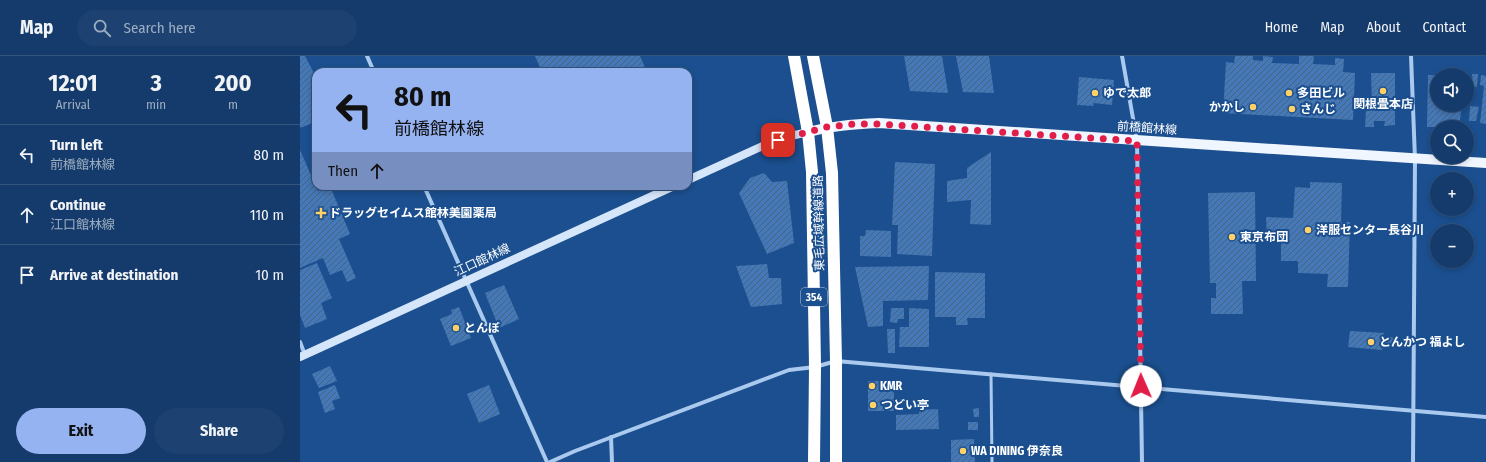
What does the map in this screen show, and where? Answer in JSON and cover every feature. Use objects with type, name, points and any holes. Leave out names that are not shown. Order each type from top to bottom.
[{"type":"highway","name":"東毛広域幹線道路","points":[[794,56],[808,132],[812,172],[815,366],[814,462]]},
{"type":"highway","name":"東毛広域幹線道路","points":[[813,56],[827,127],[832,173],[836,361],[836,462]]},
{"type":"main road","name":"前橋館林線","points":[[808,132],[827,127],[854,124],[879,124],[1486,163]]},
{"type":"main road","points":[[692,178],[778,140],[808,132]]},
{"type":"main road","name":"江口館林線","points":[[303,356],[665,190]]},
{"type":"street","points":[[367,56],[372,68]]},
{"type":"street","points":[[1122,56],[1137,141],[1142,462]]},
{"type":"street","points":[[1411,56],[1415,159],[1413,462]]},
{"type":"street","points":[[426,190],[549,462],[576,450],[790,370],[836,361],[1141,386],[1486,417]]},
{"type":"street","points":[[300,342],[303,356]]},
{"type":"street","points":[[611,437],[612,462]]},
{"type":"lane","points":[[991,374],[992,462]]},
{"type":"building","points":[[300,56],[305,56],[312,69],[312,123],[300,128]]},
{"type":"building","points":[[535,56],[640,56],[645,68],[540,68]]},
{"type":"building","points":[[904,56],[942,56],[948,93],[910,91]]},
{"type":"building","points":[[956,56],[989,56],[994,93],[963,92]]},
{"type":"building","name":"多田ビル","points":[[1235,56],[1253,56],[1253,60],[1263,61],[1263,56],[1273,57],[1272,63],[1299,64],[1299,56],[1314,56],[1313,64],[1335,65],[1335,58],[1344,59],[1343,72],[1355,73],[1353,120],[1223,113],[1226,62],[1234,63]]},
{"type":"building","name":"関根畳本店","points":[[1371,73],[1395,73],[1395,125],[1384,126],[1385,121],[1374,121],[1374,127],[1365,127],[1366,110],[1372,109]]},
{"type":"building","points":[[1474,74],[1478,74],[1477,87],[1474,87]]},
{"type":"building","points":[[1428,75],[1430,75],[1430,112],[1461,112],[1460,120],[1430,120],[1430,127],[1427,127]]},
{"type":"building","points":[[1481,75],[1486,76],[1486,124],[1480,123],[1484,86],[1480,85]]},
{"type":"building","points":[[1079,77],[1114,80],[1112,105],[1094,103],[1093,106],[1077,105]]},
{"type":"building","points":[[1474,106],[1479,107],[1476,121],[1469,120],[1470,112],[1474,112]]},
{"type":"building","name":"ドラッグセイムス館林美園薬局","points":[[300,150],[312,177],[312,190],[332,190],[350,234],[339,239],[356,278],[347,282],[342,270],[330,275],[323,258],[300,268]]},
{"type":"building","points":[[991,152],[991,225],[970,224],[971,200],[947,202],[947,181],[967,178],[967,168]]},
{"type":"building","points":[[895,162],[935,164],[932,256],[897,254],[898,225],[892,225]]},
{"type":"building","points":[[764,173],[772,182],[787,181],[794,243],[767,254],[739,193],[750,178]]},
{"type":"building","name":"洋服センター長谷川","points":[[1310,182],[1342,183],[1341,222],[1350,222],[1348,287],[1327,287],[1328,274],[1298,273],[1298,261],[1281,261],[1281,238],[1267,237],[1266,217],[1293,218],[1295,187],[1310,188]]},
{"type":"building","name":"東京布団","points":[[1255,192],[1256,281],[1242,281],[1243,314],[1211,314],[1211,298],[1216,298],[1216,283],[1210,283],[1208,193]]},
{"type":"building","points":[[866,230],[891,231],[891,257],[860,256],[860,236],[865,236]]},
{"type":"building","points":[[317,263],[332,298],[321,303],[327,319],[305,328],[300,315],[300,270]]},
{"type":"building","points":[[767,264],[769,278],[781,278],[782,304],[751,307],[736,266]]},
{"type":"building","points":[[929,266],[928,300],[883,301],[883,326],[868,327],[855,267]]},
{"type":"building","points":[[935,272],[985,273],[985,318],[967,318],[968,325],[956,325],[956,317],[935,317]]},
{"type":"building","points":[[504,285],[519,319],[499,328],[485,293]]},
{"type":"building","name":"とんぼ","points":[[459,307],[471,338],[451,346],[440,319],[452,314],[451,310]]},
{"type":"building","points":[[891,308],[904,308],[904,319],[898,319],[897,323],[890,322]]},
{"type":"building","points":[[909,308],[929,309],[929,347],[899,347],[900,327],[909,327]]},
{"type":"building","points":[[887,329],[895,329],[895,353],[888,353]]},
{"type":"building","name":"とんかつ 福よし","points":[[1350,331],[1384,333],[1384,337],[1393,337],[1393,347],[1383,347],[1382,350],[1348,347]]},
{"type":"building","points":[[330,366],[337,381],[319,388],[312,374]]},
{"type":"building","points":[[868,381],[894,381],[894,411],[868,411]]},
{"type":"building","points":[[335,385],[340,398],[332,401],[335,409],[325,413],[318,392]]},
{"type":"building","points":[[489,385],[500,414],[479,423],[467,394]]},
{"type":"building","points":[[979,408],[979,417],[974,417],[973,409]]},
{"type":"building","points":[[938,409],[939,429],[896,430],[896,415],[919,414],[919,410]]},
{"type":"building","points":[[968,422],[978,422],[978,430],[968,430]]},
{"type":"building","name":"WA DINING 伊奈良","points":[[974,439],[975,462],[951,462],[951,440]]},
{"type":"place","name":"関根畳本店","points":[[1383,91]]},
{"type":"place","name":"ゆで太郎","points":[[1095,93]]},
{"type":"place","name":"多田ビル","points":[[1289,93]]},
{"type":"place","name":"かかし","points":[[1253,107]]},
{"type":"place","name":"さんじ","points":[[1292,109]]},
{"type":"place","name":"ドラッグセイムス館林美園薬局","points":[[321,213]]},
{"type":"place","name":"洋服センター長谷川","points":[[1308,230]]},
{"type":"place","name":"東京布団","points":[[1232,237]]},
{"type":"place","name":"とんぼ","points":[[456,328]]},
{"type":"place","name":"とんかつ 福よし","points":[[1371,342]]},
{"type":"place","name":"KMR","points":[[872,386]]},
{"type":"place","name":"つどい亭","points":[[873,405]]},
{"type":"place","name":"WA DINING 伊奈良","points":[[963,451]]},
{"type":"route","points":[[778,140],[827,127],[854,124],[879,124],[1137,141],[1141,386]]}]
